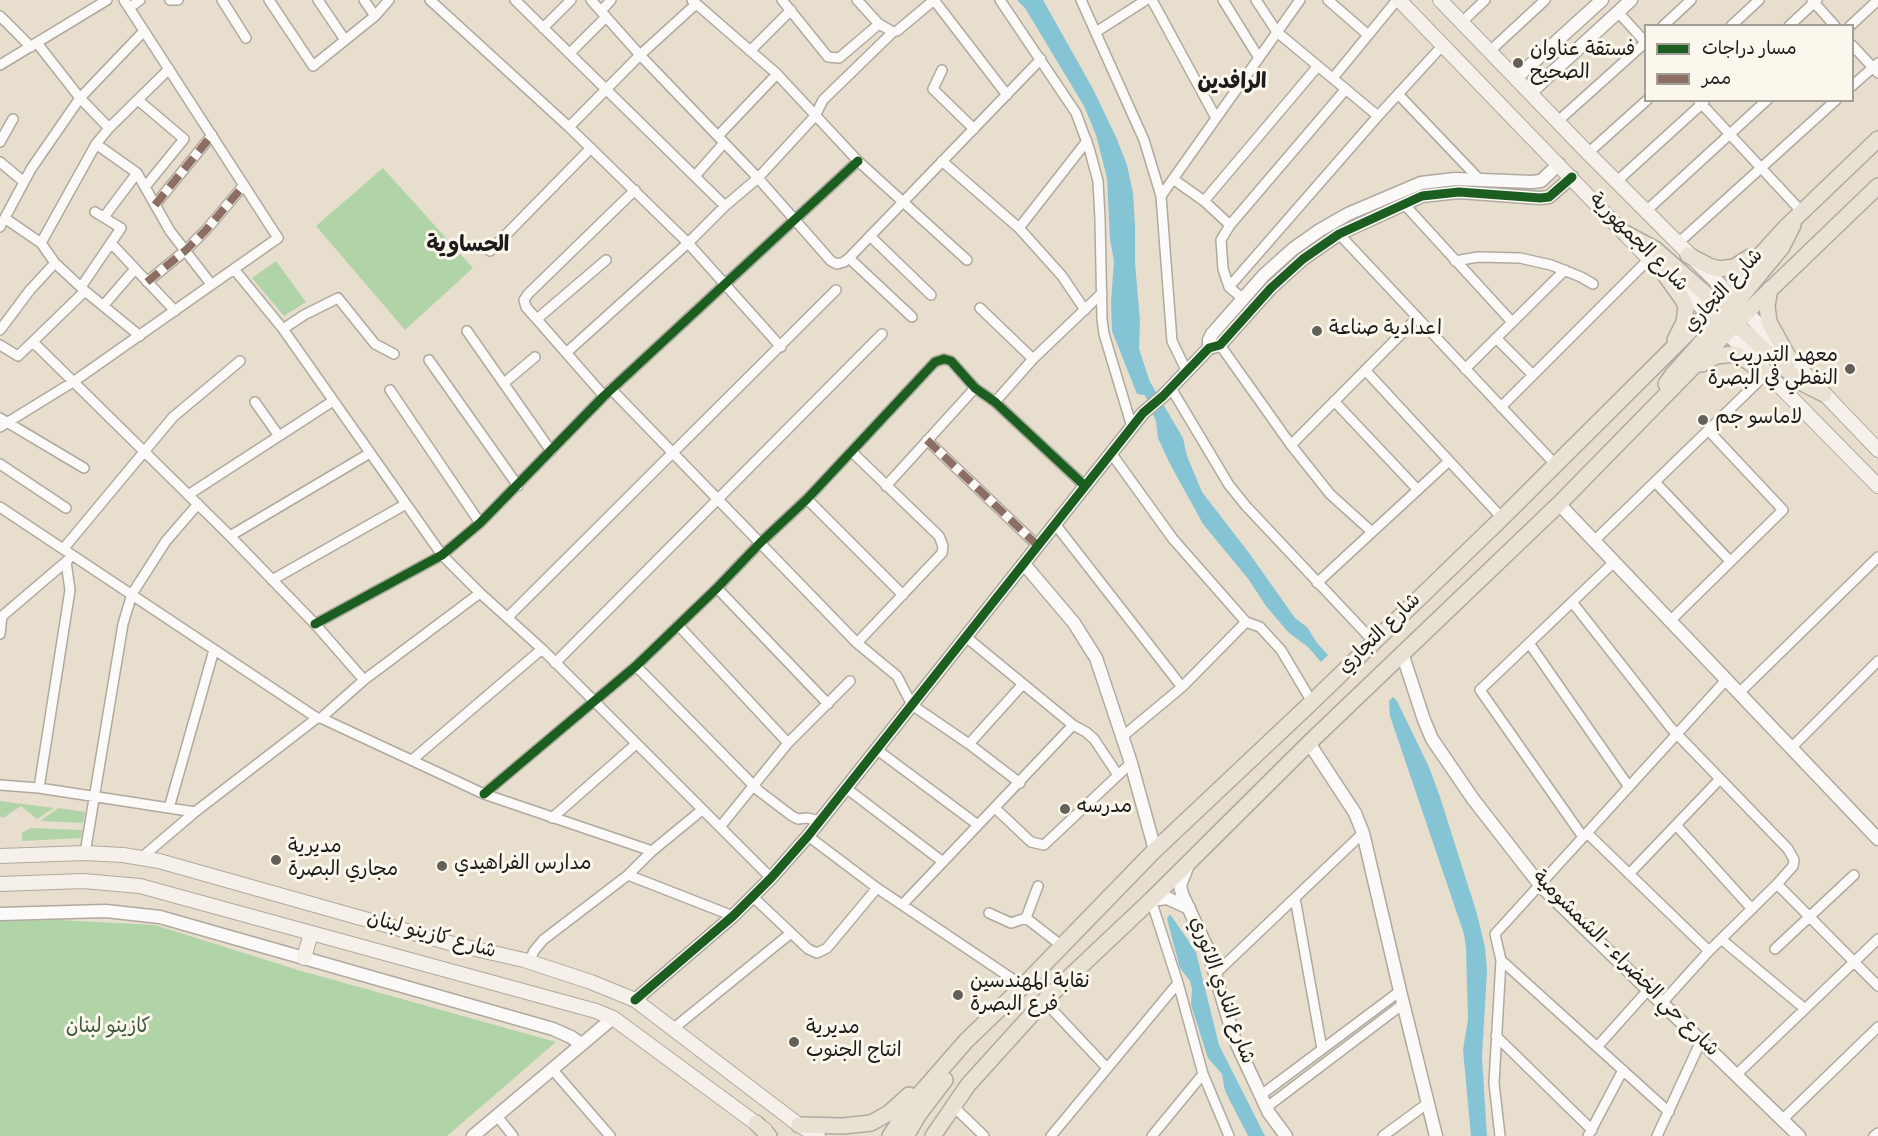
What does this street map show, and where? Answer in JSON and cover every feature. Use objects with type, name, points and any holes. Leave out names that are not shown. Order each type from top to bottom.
[{"type":"main road","name":"شارع الجمهورية","points":[[1398,0],[1649,259],[1663,272],[1727,313],[1790,360],[1878,450]]},
{"type":"main road","name":"شارع الجمهورية","points":[[1440,0],[1683,250],[1766,374],[1878,486]]},
{"type":"main road","name":"شارع التجاري","points":[[933,1136],[953,1106],[995,1053],[1044,1001],[1151,900],[1309,743],[1559,504],[1655,408],[1678,382],[1779,235],[1878,139]]},
{"type":"main road","name":"شارع التجاري","points":[[890,1136],[911,1104],[966,1041],[1023,986],[1155,850],[1312,702],[1668,354],[1727,313],[1770,289],[1878,186]]},
{"type":"main road","points":[[1655,408],[1673,374],[1786,243],[1799,214]]},
{"type":"main road","points":[[1625,233],[1655,249],[1800,381],[1824,394]]},
{"type":"main road","points":[[1683,250],[1714,268],[1730,268],[1738,266],[1779,235]]},
{"type":"main road","points":[[1663,272],[1683,300],[1686,311],[1684,322],[1668,354]]},
{"type":"main road","points":[[1770,289],[1767,306],[1768,322],[1790,360]]},
{"type":"main road","points":[[1678,382],[1708,360],[1726,354],[1740,356],[1766,374]]},
{"type":"main road","name":"شارع كازينو لبنان","points":[[0,856],[85,853],[141,858],[193,870],[453,944],[529,962],[607,987],[635,1000],[799,1125],[818,1136]]},
{"type":"main road","name":"شارع كازينو لبنان","points":[[0,884],[83,880],[159,890],[596,1011],[613,1018],[775,1136]]},
{"type":"main road","points":[[304,958],[311,933]]},
{"type":"main road","points":[[906,1136],[924,1107],[955,1068],[966,1041]]},
{"type":"main road","points":[[799,1125],[864,1125],[878,1120],[894,1109],[933,1072],[948,1062]]},
{"type":"main road","points":[[756,1123],[769,1136]]},
{"type":"street","points":[[0,65],[107,0]]},
{"type":"street","points":[[3,422],[73,382],[278,238],[127,4],[140,0]]},
{"type":"street","points":[[170,0],[178,0]]},
{"type":"street","points":[[222,0],[246,38]]},
{"type":"street","points":[[269,0],[313,66],[375,16],[389,0]]},
{"type":"street","points":[[318,0],[345,40]]},
{"type":"street","points":[[364,0],[375,16]]},
{"type":"street","points":[[430,0],[635,190],[688,243],[781,347]]},
{"type":"street","points":[[515,0],[725,206]]},
{"type":"street","points":[[543,28],[571,0]]},
{"type":"street","points":[[591,0],[640,56],[758,178],[831,261],[837,264],[849,258],[1041,59]]},
{"type":"street","points":[[570,53],[603,14],[611,0]]},
{"type":"street","points":[[782,0],[828,57],[839,58],[879,24]]},
{"type":"street","points":[[857,0],[879,24],[893,32]]},
{"type":"street","points":[[566,353],[758,178],[815,116],[823,100],[893,32],[934,0],[1006,95]]},
{"type":"street","points":[[1000,0],[1076,113],[1087,141],[1098,181],[1104,334],[1132,427]]},
{"type":"street","points":[[1081,0],[1144,140],[1161,196],[1172,341],[1187,372]]},
{"type":"street","points":[[1096,32],[1146,0]]},
{"type":"street","points":[[1152,0],[1216,118]]},
{"type":"street","points":[[1223,0],[1259,58]]},
{"type":"street","points":[[1256,0],[1277,32],[1378,116]]},
{"type":"street","points":[[1161,196],[1300,0]]},
{"type":"street","points":[[1328,0],[1367,34]]},
{"type":"street","points":[[1333,78],[1367,34],[1398,0]]},
{"type":"street","points":[[1462,22],[1485,0]]},
{"type":"street","points":[[1490,51],[1545,0]]},
{"type":"street","points":[[1516,78],[1602,0]]},
{"type":"street","points":[[1530,93],[1631,0]]},
{"type":"street","points":[[1665,24],[1691,0]]},
{"type":"street","points":[[1733,24],[1759,0]]},
{"type":"street","points":[[1852,24],[1878,0]]},
{"type":"street","points":[[1791,24],[1814,1],[1833,24]]},
{"type":"street","points":[[569,127],[694,2],[777,74],[858,161],[967,260]]},
{"type":"street","points":[[750,51],[791,10]]},
{"type":"street","points":[[1618,12],[1644,41]]},
{"type":"street","points":[[0,16],[34,45],[109,128]]},
{"type":"street","points":[[140,336],[55,263],[41,243],[3,223],[31,169],[80,98],[144,31]]},
{"type":"street","points":[[1558,121],[1644,43]]},
{"type":"street","points":[[1229,287],[1443,45]]},
{"type":"street","points":[[1854,47],[1876,68],[1854,84]]},
{"type":"street","points":[[1204,201],[1318,66]]},
{"type":"street","points":[[41,243],[96,144],[109,128],[169,69]]},
{"type":"street","points":[[942,70],[933,88],[974,129]]},
{"type":"street","points":[[694,176],[721,139],[777,74]]},
{"type":"street","points":[[1242,298],[1229,287],[1223,269],[1221,240],[1230,225],[1346,89]]},
{"type":"street","points":[[1398,94],[1479,179]]},
{"type":"street","points":[[138,100],[184,139],[145,187]]},
{"type":"street","points":[[1588,153],[1645,102]]},
{"type":"street","points":[[1616,182],[1702,102],[1799,214]]},
{"type":"street","points":[[1645,212],[1765,102]]},
{"type":"street","points":[[1683,250],[1761,169],[1834,102]]},
{"type":"street","points":[[0,142],[13,119]]},
{"type":"street","points":[[155,205],[212,135]]},
{"type":"street","points":[[1019,228],[1087,141]]},
{"type":"street","points":[[96,144],[137,173],[170,231],[211,284]]},
{"type":"street","points":[[490,251],[591,148]]},
{"type":"street","points":[[315,624],[442,555],[480,523],[607,393],[858,161]]},
{"type":"street","points":[[942,161],[1019,228],[1062,276],[1085,310]]},
{"type":"street","points":[[0,162],[24,183]]},
{"type":"street","points":[[1372,532],[1330,494],[1214,346],[1212,333],[1242,298],[1293,249],[1348,214],[1421,183],[1455,179],[1541,181],[1559,164]]},
{"type":"street","points":[[104,218],[137,173]]},
{"type":"street","points":[[635,1000],[733,916],[771,878],[820,821],[1143,413],[1303,259],[1339,234],[1422,196],[1439,193],[1482,193],[1529,198],[1549,196],[1572,177]]},
{"type":"street","points":[[1173,179],[1204,201],[1230,225]]},
{"type":"street","points":[[1509,181],[1509,196]]},
{"type":"street","points":[[147,282],[206,230],[244,185]]},
{"type":"street","points":[[635,190],[528,294],[524,300],[526,307],[566,353],[674,452],[857,643],[897,676],[912,705],[1020,783]]},
{"type":"street","points":[[1404,204],[1512,322]]},
{"type":"street","points":[[0,345],[18,356],[83,289],[121,228],[95,212]]},
{"type":"street","points":[[1339,234],[1555,464]]},
{"type":"street","points":[[870,236],[931,295]]},
{"type":"street","points":[[111,243],[175,311]]},
{"type":"street","points":[[1455,261],[1478,256],[1520,258],[1565,270],[1593,284]]},
{"type":"street","points":[[849,258],[912,317]]},
{"type":"street","points":[[1501,407],[1649,259]]},
{"type":"street","points":[[537,320],[606,260]]},
{"type":"street","points":[[0,330],[30,290],[55,263]]},
{"type":"street","points":[[234,268],[283,329],[442,555],[542,650],[771,878]]},
{"type":"street","points":[[103,306],[135,269]]},
{"type":"street","points":[[1465,369],[1565,270]]},
{"type":"street","points":[[508,617],[836,290]]},
{"type":"street","points":[[995,402],[1034,359],[1102,293]]},
{"type":"street","points":[[283,329],[333,299],[340,298],[372,341],[394,354]]},
{"type":"street","points":[[980,308],[1034,359]]},
{"type":"street","points":[[1291,445],[1417,318]]},
{"type":"street","points":[[467,331],[551,451]]},
{"type":"street","points":[[555,663],[882,334]]},
{"type":"street","points":[[1496,338],[1533,375]]},
{"type":"street","points":[[33,342],[230,536],[315,624],[364,680]]},
{"type":"street","points":[[504,383],[535,357]]},
{"type":"street","points":[[484,794],[595,703],[636,666],[807,499],[935,362],[944,359],[951,361],[975,388],[995,402],[1085,486]]},
{"type":"street","points":[[429,360],[518,486]]},
{"type":"street","points":[[64,548],[173,417],[240,361]]},
{"type":"street","points":[[1365,370],[1502,518]]},
{"type":"street","points":[[1594,542],[1766,374]]},
{"type":"street","points":[[886,486],[975,388]]},
{"type":"street","points":[[390,390],[480,523]]},
{"type":"street","points":[[1167,392],[1229,485],[1264,527],[1374,642]]},
{"type":"street","points":[[188,495],[333,401]]},
{"type":"street","points":[[1334,401],[1418,490]]},
{"type":"street","points":[[255,402],[279,436]]},
{"type":"street","points":[[3,422],[84,468]]},
{"type":"street","points":[[1670,621],[1783,510],[1708,430]]},
{"type":"street","points":[[927,440],[1038,546]]},
{"type":"street","points":[[852,452],[939,536],[943,546],[942,553],[857,643]]},
{"type":"street","points":[[230,536],[370,453]]},
{"type":"street","points":[[1112,453],[1173,539],[1246,622],[1260,627],[1281,650],[1312,702]]},
{"type":"street","points":[[1317,583],[1449,461]]},
{"type":"street","points":[[0,464],[66,508]]},
{"type":"street","points":[[1655,482],[1730,561]]},
{"type":"street","points":[[807,499],[903,595]]},
{"type":"street","points":[[85,853],[123,624],[132,594],[166,541],[198,504]]},
{"type":"street","points":[[272,580],[406,504]]},
{"type":"street","points":[[1559,504],[1878,839]]},
{"type":"street","points":[[0,507],[319,718],[484,794],[652,851]]},
{"type":"street","points":[[1055,524],[1182,687]]},
{"type":"street","points":[[0,634],[1,617],[74,555]]},
{"type":"street","points":[[1739,693],[1878,557]]},
{"type":"street","points":[[39,789],[70,590],[66,562]]},
{"type":"street","points":[[1614,562],[1480,690],[1585,835],[1710,951]]},
{"type":"street","points":[[1024,564],[1074,623],[1096,658],[1131,763],[1155,850]]},
{"type":"street","points":[[717,588],[828,704]]},
{"type":"street","points":[[141,858],[195,812],[480,593]]},
{"type":"street","points":[[1572,602],[1659,715],[1792,854],[1794,860],[1792,866],[1777,884],[1721,939],[1662,1003]]},
{"type":"street","points":[[1122,737],[1182,687],[1246,622]]},
{"type":"street","points":[[678,625],[788,743]]},
{"type":"street","points":[[966,637],[1073,725],[1094,739],[1118,775]]},
{"type":"street","points":[[1528,643],[1629,787]]},
{"type":"street","points":[[169,808],[214,650]]},
{"type":"street","points":[[412,760],[542,650]]},
{"type":"street","name":"شارع حي الخضراء - الشمشومية","points":[[1402,653],[1432,739],[1473,799],[1540,885],[1799,1136]]},
{"type":"street","points":[[1791,748],[1878,662]]},
{"type":"street","points":[[636,666],[754,785],[792,816],[798,819],[807,818],[820,821]]},
{"type":"street","points":[[1500,1136],[1494,1083],[1501,960],[1495,934],[1726,680]]},
{"type":"street","points":[[720,827],[788,743],[850,681]]},
{"type":"street","points":[[969,744],[1023,684]]},
{"type":"street","points":[[903,904],[1073,725]]},
{"type":"street","points":[[1309,743],[1355,813],[1364,833],[1436,1136]]},
{"type":"street","points":[[552,818],[636,744]]},
{"type":"street","points":[[876,750],[978,825]]},
{"type":"street","points":[[995,808],[1031,842],[1044,845],[1131,763]]},
{"type":"street","points":[[1629,874],[1719,780]]},
{"type":"street","points":[[0,785],[195,812]]},
{"type":"street","points":[[846,788],[943,862]]},
{"type":"street","points":[[529,962],[543,940],[628,875],[652,851],[702,810]]},
{"type":"street","points":[[1676,825],[1752,909]]},
{"type":"street","points":[[1215,974],[1364,833]]},
{"type":"street","points":[[808,836],[877,888],[1023,986]]},
{"type":"street","name":"شارع النادي الاثوري","points":[[1189,861],[1180,885],[1182,894],[1208,950],[1234,1038],[1267,1107],[1286,1136]]},
{"type":"street","points":[[628,875],[733,916]]},
{"type":"street","points":[[1775,949],[1854,875]]},
{"type":"street","points":[[1777,884],[1878,986]]},
{"type":"street","points":[[1026,918],[1038,886]]},
{"type":"street","points":[[752,896],[808,949],[817,953],[827,948],[877,888]]},
{"type":"street","points":[[1294,898],[1322,1049]]},
{"type":"street","points":[[1189,908],[1173,900],[1151,900],[1178,983],[1203,1074],[1229,1136]]},
{"type":"street","points":[[0,914],[88,910],[142,914],[177,921],[553,1029],[581,1044]]},
{"type":"street","points":[[989,913],[1011,922],[1026,918]]},
{"type":"street","points":[[1026,918],[1062,946]]},
{"type":"street","points":[[674,1028],[791,933]]},
{"type":"street","points":[[1721,939],[1805,1009]]},
{"type":"street","points":[[1736,1076],[1878,939]]},
{"type":"street","points":[[1501,960],[1669,1112]]},
{"type":"street","points":[[1051,1136],[1178,983]]},
{"type":"street","points":[[1598,1047],[1648,990]]},
{"type":"street","points":[[1261,1095],[1400,991]]},
{"type":"street","points":[[1044,1001],[1107,1068]]},
{"type":"street","points":[[1267,1107],[1403,1004]]},
{"type":"street","points":[[473,1136],[613,1018]]},
{"type":"street","points":[[1782,1120],[1877,1030]]},
{"type":"street","points":[[1496,1036],[1590,1133],[1623,1070]]},
{"type":"street","points":[[1657,1136],[1701,1041]]},
{"type":"street","points":[[552,1069],[610,1136]]},
{"type":"street","points":[[1152,1136],[1203,1074]]},
{"type":"street","points":[[1383,1136],[1428,1103]]},
{"type":"street","points":[[953,1106],[984,1136]]},
{"type":"street","points":[[496,1116],[513,1136]]},
{"type":"street","points":[[1874,1136],[1878,1133]]},
{"type":"green space","points":[[383,168],[473,268],[405,330],[316,226]]},
{"type":"green space","points":[[276,261],[306,302],[284,316],[252,278]]},
{"type":"green space","points":[[0,801],[54,808],[37,819],[21,806],[3,818],[0,816]]},
{"type":"green space","points":[[58,808],[85,812],[83,823],[40,821]]},
{"type":"green space","points":[[30,828],[82,830],[81,838],[22,841],[22,833]]},
{"type":"green space","name":"كازينو لبنان","points":[[60,920],[155,925],[298,970],[556,1042],[447,1136],[0,1136],[0,921]]},
{"type":"water","points":[[1017,0],[1043,0],[1093,89],[1127,165],[1133,193],[1135,263],[1140,320],[1139,349],[1150,382],[1183,438],[1187,456],[1202,492],[1295,618],[1307,627],[1328,655],[1321,662],[1308,647],[1288,632],[1203,524],[1158,438],[1156,421],[1145,395],[1137,394],[1112,331],[1111,302],[1114,261],[1110,239],[1107,178],[1096,135],[1084,106],[1025,8]]},
{"type":"water","points":[[1393,697],[1429,767],[1477,914],[1485,947],[1487,970],[1482,1057],[1487,1136],[1471,1136],[1463,1050],[1468,1019],[1464,934],[1390,716],[1389,701]]},
{"type":"water","points":[[1170,914],[1196,952],[1219,1045],[1265,1136],[1248,1136],[1225,1091],[1222,1074],[1208,1058],[1191,1005],[1190,981],[1180,968],[1167,919]]},
{"type":"marked path","points":[[155,205],[212,135]]},
{"type":"marked path","points":[[147,282],[186,250],[244,185]]},
{"type":"marked path","points":[[927,440],[1038,546]]},
{"type":"cycle path","points":[[315,624],[442,555],[480,523],[604,396],[858,161]]},
{"type":"cycle path","points":[[635,1000],[733,916],[771,878],[808,836],[1143,413],[1163,396],[1209,348],[1220,345],[1271,288],[1303,259],[1339,234],[1422,196],[1459,192],[1549,197],[1572,177]]},
{"type":"cycle path","points":[[484,794],[636,666],[807,499],[935,362],[944,359],[951,361],[975,388],[995,402],[1085,486]]},
{"type":"place","name":"فستقة عناوان الصحيح","points":[[1518,63]]},
{"type":"place","name":"اعدادية صناعة","points":[[1317,331]]},
{"type":"place","name":"معهد التدريب النفطي في البصرة","points":[[1850,369]]},
{"type":"place","name":"لاماسو جم","points":[[1703,420]]},
{"type":"place","name":"مدرسه","points":[[1065,809]]},
{"type":"place","name":"مديرية مجاري البصرة","points":[[276,860]]},
{"type":"place","name":"مدارس الفراهيدي","points":[[442,866]]},
{"type":"place","name":"نقابة المهندسين فرع البصرة","points":[[958,995]]},
{"type":"place","name":"مديرية انتاج الجنوب","points":[[794,1042]]},
{"type":"district","name":"الرافدين","points":[[1232,85]]},
{"type":"district","name":"الحساوية","points":[[468,248]]}]
